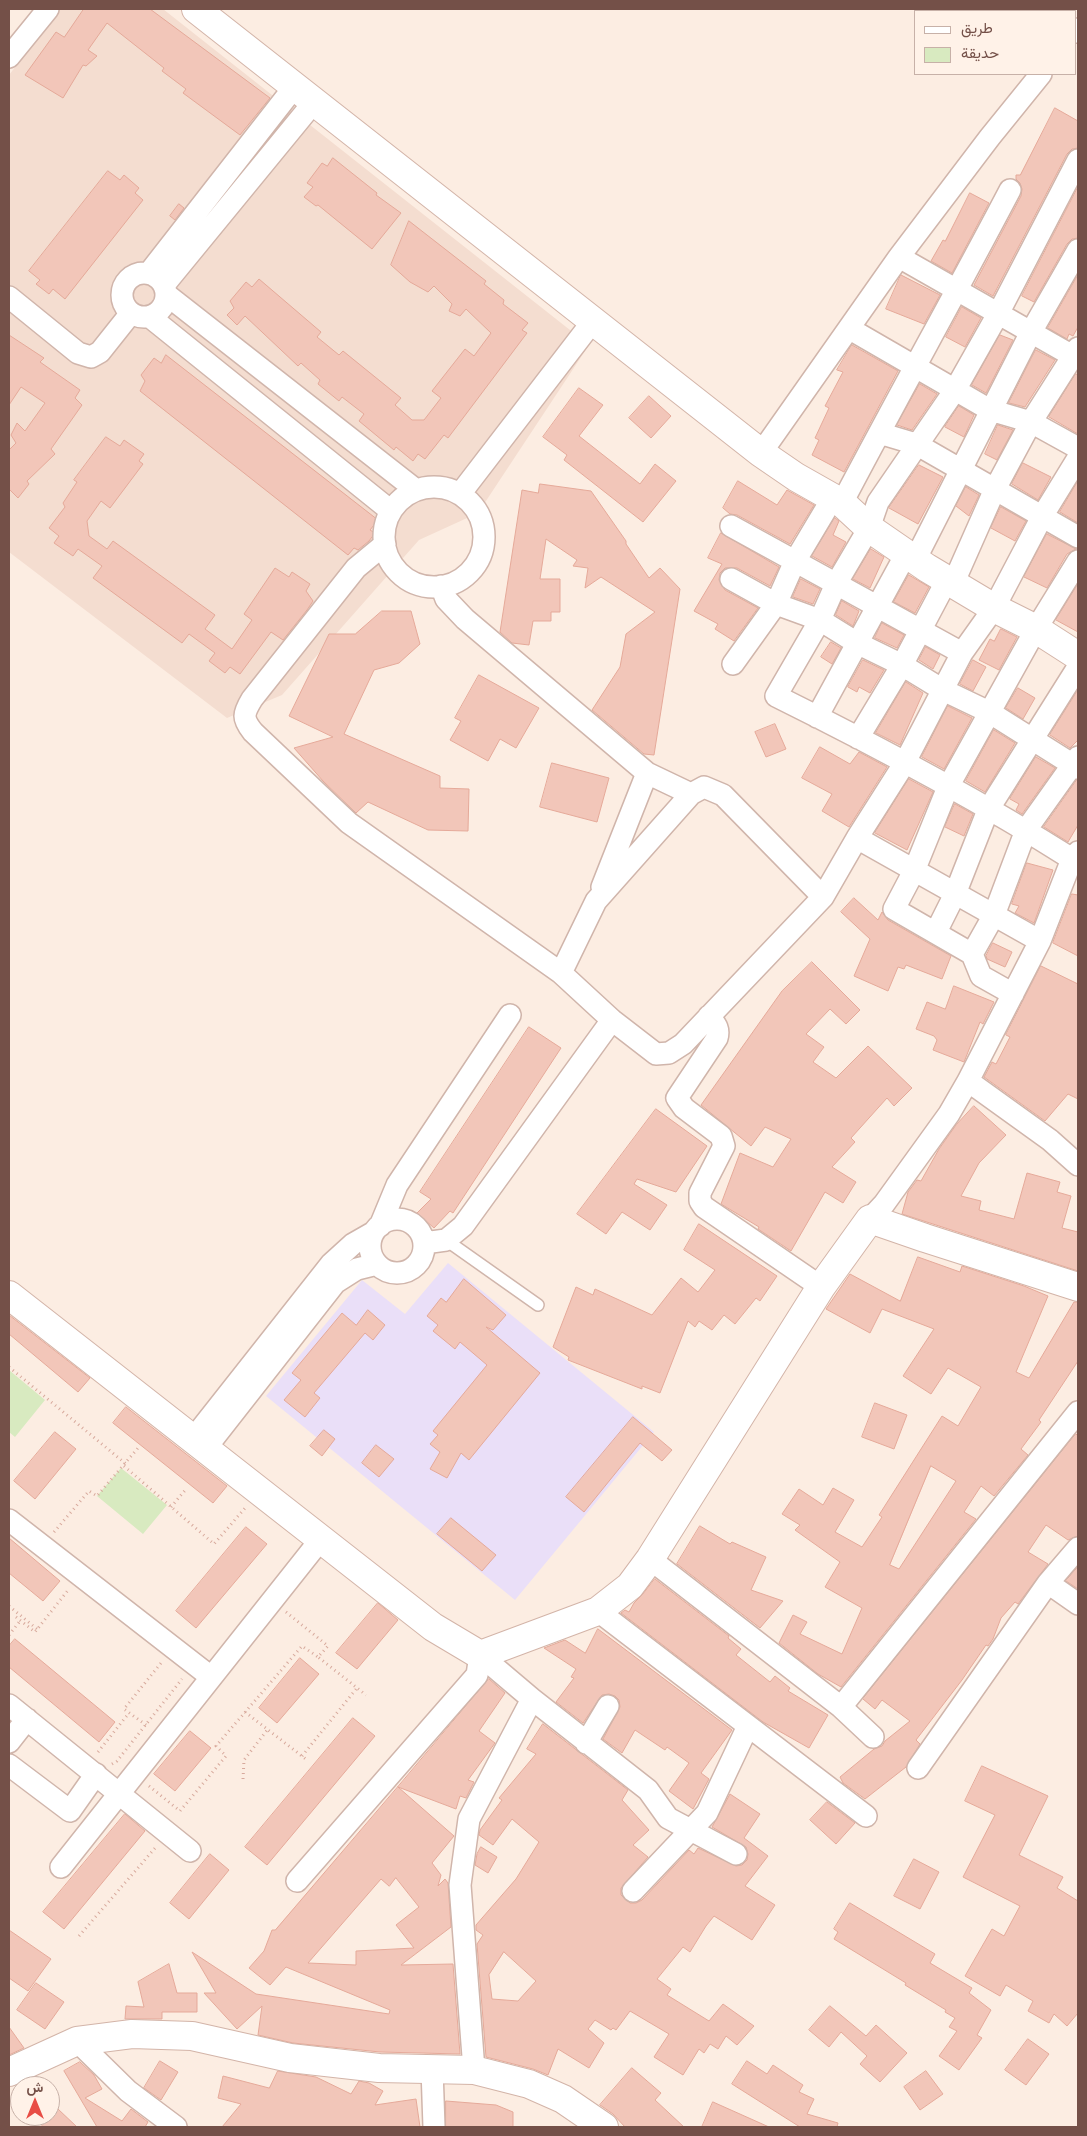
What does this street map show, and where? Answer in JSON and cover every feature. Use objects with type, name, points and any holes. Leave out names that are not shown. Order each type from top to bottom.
[{"type":"street","points":[[9,57],[48,9]]},
{"type":"street","points":[[196,9],[761,453],[796,477],[837,501],[869,528],[950,582],[994,608],[1036,629],[1078,656]]},
{"type":"street","points":[[761,453],[899,257],[990,136],[1040,75]]},
{"type":"street","points":[[160,284],[305,94]]},
{"type":"street","points":[[480,1655],[598,1611],[630,1586],[650,1559],[821,1286],[870,1219],[884,1204],[949,1114],[1040,941],[1075,856],[817,716],[776,696],[820,620],[836,584],[869,528],[878,502],[916,444],[955,390],[998,314],[1078,160]]},
{"type":"street","points":[[733,664],[776,604],[796,561],[837,501],[879,432],[1010,190]]},
{"type":"street","points":[[817,716],[857,643],[911,557],[961,471],[990,410],[1031,332],[1078,250]]},
{"type":"street","points":[[858,738],[950,582],[1031,422],[1077,354],[1031,332],[899,257]]},
{"type":"street","points":[[391,511],[140,315],[124,306],[122,296],[124,286],[130,278],[139,274],[160,284],[416,490]]},
{"type":"street","points":[[9,297],[78,353],[91,357],[100,352],[140,315],[159,312],[165,304],[160,284]]},
{"type":"street","points":[[460,494],[593,321]]},
{"type":"street","points":[[850,329],[990,410],[1031,422],[1078,448]]},
{"type":"street","points":[[879,432],[916,444],[961,471],[1043,515],[1078,537]]},
{"type":"street","points":[[384,544],[356,568],[252,699],[246,710],[245,722],[253,732],[349,823],[561,973],[612,1020],[656,1054],[664,1055],[683,1044],[823,897],[857,838],[904,764],[962,653],[994,608],[1043,515],[1078,458]]},
{"type":"street","points":[[438,487],[460,494],[468,500],[481,519],[484,541],[477,562],[471,571],[462,578],[441,586],[419,584],[409,580],[393,564],[384,544],[385,527],[391,511],[406,495],[416,490],[438,487]]},
{"type":"street","points":[[731,526],[962,653]]},
{"type":"street","points":[[1013,994],[981,976],[972,954],[894,909],[914,871],[948,787],[1036,629],[1078,561]]},
{"type":"street","points":[[731,579],[776,604],[820,620],[857,643],[902,665],[943,690],[989,712],[1031,739],[1077,763],[1026,830],[994,915],[972,954]]},
{"type":"street","points":[[441,586],[446,599],[465,619],[647,773],[691,794]]},
{"type":"street","points":[[936,932],[955,894],[988,810],[1078,666]]},
{"type":"street","points":[[561,973],[596,901],[647,773]]},
{"type":"street","points":[[596,901],[691,794],[704,787],[723,795],[823,897]]},
{"type":"street","points":[[857,838],[1040,941]]},
{"type":"street","points":[[199,1444],[331,1264],[353,1244],[377,1229],[395,1219],[403,1220],[418,1228],[424,1244],[420,1260],[408,1271],[392,1272],[377,1264],[371,1248],[377,1229],[397,1185],[510,1015]]},
{"type":"street","points":[[709,1016],[719,1032],[717,1038],[677,1098],[684,1108],[721,1136],[724,1141],[724,1146],[700,1193],[700,1201],[704,1207],[821,1286]]},
{"type":"street","points":[[424,1244],[446,1240],[463,1226],[612,1020]]},
{"type":"street","points":[[968,1081],[1050,1140],[1078,1165]]},
{"type":"street","points":[[870,1219],[1078,1287]]},
{"type":"street","points":[[199,1444],[335,1283],[357,1269],[377,1264]]},
{"type":"street","points":[[9,1296],[433,1627],[480,1655],[532,1700],[648,1790],[668,1818],[736,1854]]},
{"type":"street","points":[[841,1707],[1078,1415]]},
{"type":"street","points":[[9,1520],[211,1678]]},
{"type":"street","points":[[61,1867],[321,1539]]},
{"type":"street","points":[[918,1768],[1048,1583],[1078,1548]]},
{"type":"street","points":[[650,1559],[841,1707],[874,1737]]},
{"type":"street","points":[[1048,1583],[1078,1604]]},
{"type":"street","points":[[598,1611],[866,1816]]},
{"type":"street","points":[[297,1882],[477,1674],[480,1655]]},
{"type":"street","points":[[474,2070],[460,1885],[469,1819],[532,1700]]},
{"type":"street","points":[[9,1705],[95,1765],[120,1793],[190,1851]]},
{"type":"street","points":[[586,1743],[608,1706]]},
{"type":"street","points":[[9,1742],[27,1719]]},
{"type":"street","points":[[633,1891],[707,1813],[748,1726]]},
{"type":"street","points":[[9,1765],[70,1810],[95,1765]]},
{"type":"street","points":[[9,2072],[77,2042],[132,2034],[192,2036],[290,2058],[379,2068],[474,2070],[538,2088],[563,2099],[604,2127]]},
{"type":"street","points":[[77,2042],[128,2091],[176,2127]]},
{"type":"street","points":[[432,2069],[434,2127]]},
{"type":"lane","points":[[446,1240],[538,1305]]},
{"type":"path","points":[[9,1367],[125,1465],[214,1544],[246,1507],[253,1513]]},
{"type":"path","points":[[51,1535],[89,1491],[97,1496],[138,1448]]},
{"type":"path","points":[[171,1507],[187,1488]]},
{"type":"path","points":[[16,1617],[35,1632],[70,1588]]},
{"type":"path","points":[[272,1600],[328,1646],[318,1657]]},
{"type":"path","points":[[9,1606],[37,1629]]},
{"type":"path","points":[[9,1634],[20,1621]]},
{"type":"path","points":[[187,1672],[117,1761],[180,1811],[226,1756],[216,1746],[302,1646],[366,1695]]},
{"type":"path","points":[[146,1725],[124,1708],[167,1655]]},
{"type":"path","points":[[302,1756],[357,1688]]},
{"type":"path","points":[[245,1712],[307,1760]]},
{"type":"path","points":[[95,1765],[129,1713]]},
{"type":"path","points":[[243,1780],[244,1760],[268,1729]]},
{"type":"path","points":[[79,1936],[168,1833]]},
{"type":"shaded area","points":[[60,9],[163,9],[589,345],[478,513],[419,540],[282,695],[227,718],[9,552],[9,75]]},
{"type":"shaded area","points":[[448,1263],[654,1432],[515,1600],[266,1396],[362,1280],[405,1314]]},
{"type":"green space","points":[[9,1370],[45,1400],[15,1437],[9,1432]]},
{"type":"green space","points":[[121,1468],[167,1505],[143,1534],[97,1496]]},
{"type":"building","points":[[84,9],[150,9],[270,98],[240,135],[183,93],[186,89],[162,71],[164,68],[107,23],[88,50],[97,56],[86,66],[83,65],[63,98],[25,75],[56,32],[64,37]]},
{"type":"building","points":[[1055,108],[1078,121],[1078,148],[1072,149],[1067,154],[993,296],[974,285],[1021,196],[1022,189],[1016,179],[1016,175],[1020,175]]},
{"type":"building","points":[[333,158],[377,193],[376,195],[401,213],[372,249],[318,205],[316,206],[304,197],[313,187],[307,183],[322,163],[327,166]]},
{"type":"building","points":[[108,171],[120,180],[124,175],[139,188],[135,193],[143,200],[65,299],[53,289],[49,294],[36,284],[40,280],[29,271]]},
{"type":"building","points":[[1078,187],[1078,238],[1072,239],[1067,244],[1034,302],[1022,296]]},
{"type":"building","points":[[970,193],[989,203],[952,273],[931,261],[943,240],[945,241]]},
{"type":"building","points":[[179,204],[184,208],[175,220],[170,216]]},
{"type":"building","points":[[409,221],[486,281],[484,284],[504,300],[503,304],[528,323],[522,330],[527,333],[448,438],[444,435],[425,459],[418,454],[413,461],[396,447],[394,450],[359,421],[364,414],[342,397],[339,401],[318,384],[320,380],[301,363],[298,366],[245,316],[237,325],[227,315],[234,308],[230,301],[246,282],[252,287],[259,279],[321,332],[317,337],[339,355],[343,351],[401,398],[395,405],[412,420],[424,420],[441,398],[432,391],[465,349],[474,356],[491,333],[466,309],[460,316],[449,311],[452,304],[434,286],[428,292],[410,282],[391,265]]},
{"type":"building","points":[[901,275],[940,295],[924,324],[886,309]]},
{"type":"building","points":[[1078,275],[1078,327],[1073,336],[1069,334],[1067,339],[1048,328]]},
{"type":"building","points":[[962,307],[981,318],[965,347],[946,337]]},
{"type":"building","points":[[9,335],[44,358],[40,362],[80,390],[75,398],[82,405],[51,449],[55,454],[27,481],[29,484],[18,498],[9,489],[9,450],[16,443],[11,435],[17,423],[25,431],[45,403],[21,387],[9,405]]},
{"type":"building","points":[[1000,335],[1013,340],[986,393],[972,385]]},
{"type":"building","points":[[852,345],[898,371],[844,472],[812,455],[819,440],[815,438],[829,408],[825,406],[843,372],[837,370]]},
{"type":"building","points":[[1036,350],[1055,360],[1025,407],[1009,403]]},
{"type":"building","points":[[166,355],[378,520],[370,530],[375,533],[369,541],[358,550],[354,548],[348,555],[140,391],[145,381],[141,375],[154,358],[161,363]]},
{"type":"building","points":[[1076,374],[1078,375],[1078,434],[1049,417]]},
{"type":"building","points":[[920,384],[937,394],[912,430],[897,425]]},
{"type":"building","points":[[579,388],[603,405],[579,436],[640,484],[655,464],[676,481],[643,522],[564,460],[567,455],[543,437]]},
{"type":"building","points":[[649,396],[671,416],[651,438],[629,418]]},
{"type":"building","points":[[959,406],[974,415],[964,437],[945,427]]},
{"type":"building","points":[[998,425],[1013,430],[997,460],[985,454]]},
{"type":"building","points":[[106,437],[120,446],[124,440],[144,454],[139,461],[143,464],[110,508],[101,501],[87,521],[89,536],[107,549],[113,541],[215,615],[205,629],[232,649],[252,620],[244,614],[275,568],[289,577],[292,572],[310,584],[306,591],[313,601],[307,610],[283,640],[271,632],[240,674],[230,667],[225,673],[209,661],[215,653],[189,634],[182,643],[93,578],[102,566],[78,549],[73,556],[54,543],[59,536],[49,528],[65,507],[63,503],[77,482],[74,480]]},
{"type":"building","points":[[1023,463],[1051,477],[1038,500],[1012,484]]},
{"type":"building","points":[[919,465],[943,477],[918,524],[889,508]]},
{"type":"building","points":[[738,481],[777,505],[787,490],[814,505],[790,544],[737,515],[730,514],[723,508]]},
{"type":"building","points":[[1078,481],[1078,523],[1060,512]]},
{"type":"building","points":[[540,484],[591,491],[649,578],[660,568],[680,589],[654,755],[644,754],[592,710],[620,667],[626,634],[655,612],[601,577],[585,588],[588,568],[573,566],[577,560],[546,539],[540,579],[560,579],[560,612],[551,612],[551,621],[533,621],[529,645],[512,643],[500,632],[522,490],[538,493]]},
{"type":"building","points":[[966,487],[979,495],[969,516],[956,506]]},
{"type":"building","points":[[1001,507],[1026,521],[1015,541],[991,528]]},
{"type":"building","points":[[835,518],[839,521],[833,535],[846,542],[832,567],[812,556]]},
{"type":"building","points":[[721,533],[779,567],[770,586],[737,568],[725,568],[720,573],[719,580],[725,590],[758,608],[734,641],[715,629],[718,624],[694,611],[722,564],[708,558]]},
{"type":"building","points":[[1047,534],[1076,549],[1067,554],[1047,588],[1024,577]]},
{"type":"building","points":[[871,549],[884,557],[870,588],[853,579]]},
{"type":"building","points":[[909,575],[929,587],[915,613],[894,602]]},
{"type":"building","points":[[801,579],[820,589],[813,604],[793,597]]},
{"type":"building","points":[[1078,584],[1078,632],[1056,620]]},
{"type":"building","points":[[842,601],[859,611],[853,626],[836,615]]},
{"type":"building","points":[[382,611],[411,611],[420,644],[399,663],[374,670],[344,734],[440,776],[440,788],[469,789],[468,831],[428,830],[368,802],[356,813],[323,781],[294,748],[333,737],[289,716],[329,634],[355,634]]},
{"type":"building","points":[[882,623],[904,635],[897,648],[875,638]]},
{"type":"building","points":[[1001,629],[1017,637],[999,670],[979,660],[990,639],[994,641]]},
{"type":"building","points":[[831,642],[841,648],[832,664],[821,657]]},
{"type":"building","points":[[926,647],[940,655],[933,669],[919,660]]},
{"type":"building","points":[[863,660],[884,670],[870,693],[859,687],[857,692],[848,687]]},
{"type":"building","points":[[973,660],[986,667],[973,691],[960,684]]},
{"type":"building","points":[[479,675],[539,708],[516,748],[500,739],[488,761],[450,740],[461,721],[455,718]]},
{"type":"building","points":[[906,682],[923,693],[900,745],[876,733]]},
{"type":"building","points":[[1018,688],[1035,698],[1023,719],[1006,708]]},
{"type":"building","points":[[1078,690],[1078,740],[1070,748],[1050,735]]},
{"type":"building","points":[[948,706],[972,718],[944,769],[922,757]]},
{"type":"building","points":[[775,724],[786,749],[766,757],[755,732]]},
{"type":"building","points":[[994,730],[1015,743],[985,792],[966,781]]},
{"type":"building","points":[[820,747],[850,764],[859,752],[887,767],[849,827],[822,811],[832,794],[802,778]]},
{"type":"building","points":[[1036,757],[1055,768],[1022,814],[1016,810],[1019,804],[1010,799]]},
{"type":"building","points":[[552,763],[609,778],[597,822],[540,807]]},
{"type":"building","points":[[909,779],[933,792],[907,850],[875,833]]},
{"type":"building","points":[[1077,780],[1078,825],[1068,842],[1044,827]]},
{"type":"building","points":[[955,804],[973,814],[964,836],[945,827]]},
{"type":"building","points":[[1027,863],[1053,870],[1034,923],[1015,913],[1019,906],[1012,904]]},
{"type":"building","points":[[1072,894],[1078,895],[1078,956],[1053,943]]},
{"type":"building","points":[[854,898],[878,920],[882,912],[888,920],[951,956],[942,979],[906,965],[904,969],[898,967],[888,991],[854,976],[870,939],[841,912]]},
{"type":"building","points":[[993,943],[1012,952],[1005,967],[987,959],[986,956]]},
{"type":"building","points":[[812,962],[860,1010],[846,1024],[830,1009],[806,1034],[824,1047],[813,1062],[836,1078],[868,1046],[912,1088],[894,1106],[887,1098],[851,1138],[855,1142],[832,1167],[856,1182],[843,1203],[825,1192],[791,1251],[758,1229],[759,1227],[721,1204],[740,1153],[773,1167],[791,1139],[765,1127],[751,1146],[701,1105],[782,991]]},
{"type":"building","points":[[1041,966],[1078,984],[1078,1099],[1068,1094],[1045,1121],[984,1077],[992,1062],[996,1064],[1010,1037],[1006,1035]]},
{"type":"building","points":[[954,986],[994,1002],[983,1024],[980,1022],[964,1062],[933,1050],[937,1040],[934,1036],[916,1029],[927,1002],[945,1009]]},
{"type":"building","points":[[529,1027],[561,1048],[453,1213],[450,1211],[434,1228],[417,1213],[431,1199],[420,1192]]},
{"type":"building","points":[[974,1106],[1006,1135],[979,1163],[961,1196],[981,1201],[979,1210],[1014,1219],[1027,1173],[1060,1182],[1057,1192],[1071,1196],[1062,1228],[1078,1232],[1078,1271],[902,1214],[908,1192],[917,1180],[921,1181],[939,1149],[956,1125]]},
{"type":"building","points":[[656,1109],[707,1146],[676,1192],[637,1179],[634,1184],[667,1205],[650,1230],[622,1212],[606,1234],[577,1214]]},
{"type":"building","points":[[699,1224],[777,1276],[760,1301],[756,1298],[735,1324],[724,1315],[712,1330],[699,1321],[695,1327],[688,1321],[660,1393],[642,1386],[642,1389],[568,1360],[569,1357],[553,1347],[576,1287],[593,1295],[595,1289],[652,1315],[681,1278],[698,1292],[715,1270],[684,1250]]},
{"type":"building","points":[[918,1257],[960,1272],[962,1266],[1024,1286],[1048,1296],[1016,1372],[1029,1378],[1074,1302],[1078,1302],[1078,1361],[1039,1420],[1041,1422],[1021,1449],[1028,1455],[994,1496],[981,1486],[964,1512],[976,1519],[841,1687],[818,1674],[779,1643],[793,1615],[807,1622],[800,1634],[842,1654],[862,1608],[825,1587],[840,1562],[795,1530],[800,1525],[782,1514],[799,1489],[823,1505],[833,1488],[854,1500],[835,1532],[862,1547],[882,1517],[879,1515],[942,1416],[958,1426],[981,1387],[948,1368],[931,1394],[903,1376],[934,1329],[882,1309],[870,1333],[826,1309],[850,1274],[900,1301]],"holes":[[[931,1466],[956,1481],[899,1569],[890,1565]]]},
{"type":"building","points":[[464,1279],[506,1315],[493,1330],[486,1327],[540,1373],[469,1460],[461,1453],[447,1478],[430,1469],[440,1452],[430,1444],[438,1435],[433,1431],[487,1365],[460,1342],[455,1349],[433,1331],[438,1325],[427,1316],[441,1298],[446,1302]]},
{"type":"building","points":[[368,1310],[385,1325],[373,1340],[365,1333],[314,1393],[320,1398],[305,1417],[284,1400],[301,1380],[292,1373],[342,1313],[356,1325]]},
{"type":"building","points":[[9,1315],[90,1378],[78,1392],[9,1334]]},
{"type":"building","points":[[875,1403],[907,1415],[894,1449],[862,1437]]},
{"type":"building","points":[[126,1407],[227,1486],[213,1503],[113,1423]]},
{"type":"building","points":[[633,1417],[672,1450],[662,1461],[640,1443],[584,1512],[566,1497]]},
{"type":"building","points":[[324,1430],[335,1439],[322,1456],[310,1446]]},
{"type":"building","points":[[55,1432],[76,1449],[35,1499],[14,1481]]},
{"type":"building","points":[[1076,1434],[1078,1436],[1078,1536],[1068,1540],[1046,1525],[1028,1552],[1048,1564],[1018,1604],[1015,1602],[1001,1618],[993,1639],[988,1646],[986,1645],[916,1740],[920,1744],[906,1767],[865,1799],[843,1783],[840,1777],[874,1749],[882,1746],[885,1741],[910,1721],[882,1700],[875,1709],[863,1699]]},
{"type":"building","points":[[376,1445],[394,1459],[379,1477],[362,1463]]},
{"type":"building","points":[[451,1518],[496,1555],[482,1571],[437,1534]]},
{"type":"building","points":[[700,1526],[730,1544],[732,1542],[766,1557],[751,1590],[783,1601],[760,1628],[677,1564]]},
{"type":"building","points":[[246,1527],[267,1544],[196,1628],[176,1611]]},
{"type":"building","points":[[9,1538],[60,1581],[43,1601],[9,1573]]},
{"type":"building","points":[[1078,1567],[1078,1589],[1066,1581]]},
{"type":"building","points":[[655,1579],[729,1636],[728,1638],[741,1649],[736,1655],[770,1682],[775,1676],[790,1688],[788,1691],[828,1715],[809,1748],[763,1722],[621,1613],[625,1610],[629,1612],[634,1603]]},
{"type":"building","points":[[378,1603],[398,1620],[357,1669],[336,1653]]},
{"type":"building","points":[[598,1629],[732,1730],[701,1773],[709,1779],[693,1809],[669,1791],[689,1763],[667,1747],[665,1750],[635,1730],[622,1753],[603,1739],[620,1707],[619,1700],[615,1696],[609,1694],[602,1695],[583,1723],[556,1702],[574,1678],[571,1677],[576,1669],[544,1648],[565,1640],[585,1653]]},
{"type":"building","points":[[15,1639],[115,1722],[99,1742],[9,1667],[9,1646]]},
{"type":"building","points":[[300,1658],[319,1674],[277,1723],[259,1708]]},
{"type":"building","points":[[489,1679],[505,1693],[479,1731],[495,1743],[468,1780],[474,1782],[466,1798],[460,1796],[456,1809],[398,1787]]},
{"type":"building","points":[[353,1718],[375,1736],[267,1865],[245,1847]]},
{"type":"building","points":[[543,1724],[628,1790],[622,1800],[649,1830],[633,1845],[648,1857],[621,1888],[621,1895],[630,1903],[642,1900],[689,1850],[694,1854],[698,1848],[736,1866],[742,1865],[747,1860],[746,1847],[712,1827],[730,1794],[760,1814],[744,1838],[768,1856],[745,1886],[775,1905],[752,1940],[714,1916],[690,1952],[683,1947],[657,1979],[671,1989],[667,1995],[709,2021],[723,2004],[754,2026],[737,2045],[726,2036],[718,2049],[710,2044],[704,2053],[699,2049],[683,2075],[654,2057],[669,2034],[630,2011],[616,2030],[613,2028],[611,2030],[595,2020],[588,2029],[604,2043],[589,2068],[558,2049],[548,2075],[533,2069],[486,2057],[477,1944],[483,1935],[476,1930],[476,1925],[516,1879],[539,1842],[512,1819],[493,1845],[479,1835],[480,1830],[502,1800],[499,1798],[536,1754],[527,1749]],"holes":[[[504,1952],[536,1981],[518,2001],[492,1999],[489,1975]]]},
{"type":"building","points":[[190,1731],[211,1748],[175,1791],[154,1774]]},
{"type":"building","points":[[982,1766],[1048,1796],[1019,1855],[1063,1877],[1057,1888],[1078,1901],[1078,2013],[1067,2026],[1054,2014],[1049,2023],[1028,2011],[1033,2001],[1006,1985],[1000,1996],[965,1976],[992,1929],[1004,1936],[1020,1906],[963,1877],[995,1815],[965,1801]]},
{"type":"building","points":[[398,1787],[454,1836],[432,1863],[441,1875],[438,1886],[445,1879],[448,1883],[451,1927],[401,1965],[453,1964],[460,2054],[380,2052],[293,2043],[258,2035],[262,2006],[237,2029],[204,1993],[216,1993],[192,1952],[256,1994],[389,2014],[390,2010],[286,1967],[270,1985],[249,1968],[264,1951],[272,1930],[275,1930]],"holes":[[[396,1878],[419,1907],[396,1925],[414,1948],[356,1951],[356,1965],[308,1963],[381,1879],[389,1886]]]},
{"type":"building","points":[[827,1802],[855,1823],[836,1844],[810,1820]]},
{"type":"building","points":[[125,1814],[145,1831],[64,1929],[43,1912]]},
{"type":"building","points":[[481,1847],[497,1857],[488,1873],[475,1865],[477,1854]]},
{"type":"building","points":[[210,1854],[229,1870],[189,1919],[170,1903]]},
{"type":"building","points":[[914,1859],[939,1872],[920,1909],[894,1896]]},
{"type":"building","points":[[850,1903],[935,1954],[930,1963],[972,1988],[969,1993],[991,2010],[977,2035],[982,2038],[959,2070],[939,2056],[957,2031],[949,2027],[955,2018],[945,2012],[946,2010],[905,1985],[906,1983],[834,1939],[838,1932],[834,1929]]},
{"type":"building","points":[[9,1930],[51,1959],[28,1991],[9,1978]]},
{"type":"building","points":[[169,1964],[177,1993],[197,1993],[197,2012],[162,2012],[162,2019],[125,2019],[126,2006],[144,2007],[138,1982]]},
{"type":"building","points":[[36,1983],[64,2002],[45,2029],[17,2010]]},
{"type":"building","points":[[830,2006],[866,2036],[876,2025],[907,2053],[880,2082],[860,2064],[867,2056],[841,2032],[829,2047],[809,2030]]},
{"type":"building","points":[[9,2027],[24,2048],[9,2055]]},
{"type":"building","points":[[1028,2039],[1049,2054],[1026,2085],[1005,2070]]},
{"type":"building","points":[[160,2061],[178,2072],[161,2100],[144,2088]]},
{"type":"building","points":[[747,2061],[767,2074],[773,2065],[803,2085],[799,2092],[814,2099],[807,2114],[838,2123],[837,2127],[800,2127],[732,2084]]},
{"type":"building","points":[[80,2062],[94,2075],[102,2089],[85,2098],[122,2121],[131,2109],[148,2122],[145,2127],[97,2127],[64,2071]]},
{"type":"building","points":[[632,2068],[661,2093],[655,2100],[684,2127],[625,2127],[613,2114],[600,2105]]},
{"type":"building","points":[[278,2071],[316,2077],[351,2094],[359,2081],[369,2083],[383,2091],[375,2105],[416,2099],[420,2127],[222,2127],[241,2104],[218,2098],[223,2076],[269,2088]]},
{"type":"building","points":[[926,2071],[943,2094],[920,2110],[904,2087]]},
{"type":"building","points":[[446,2101],[496,2105],[513,2112],[513,2127],[446,2127]]},
{"type":"building","points":[[713,2102],[769,2127],[702,2127]]},
{"type":"building","points":[[60,2111],[77,2127],[41,2127],[60,2126]]}]
